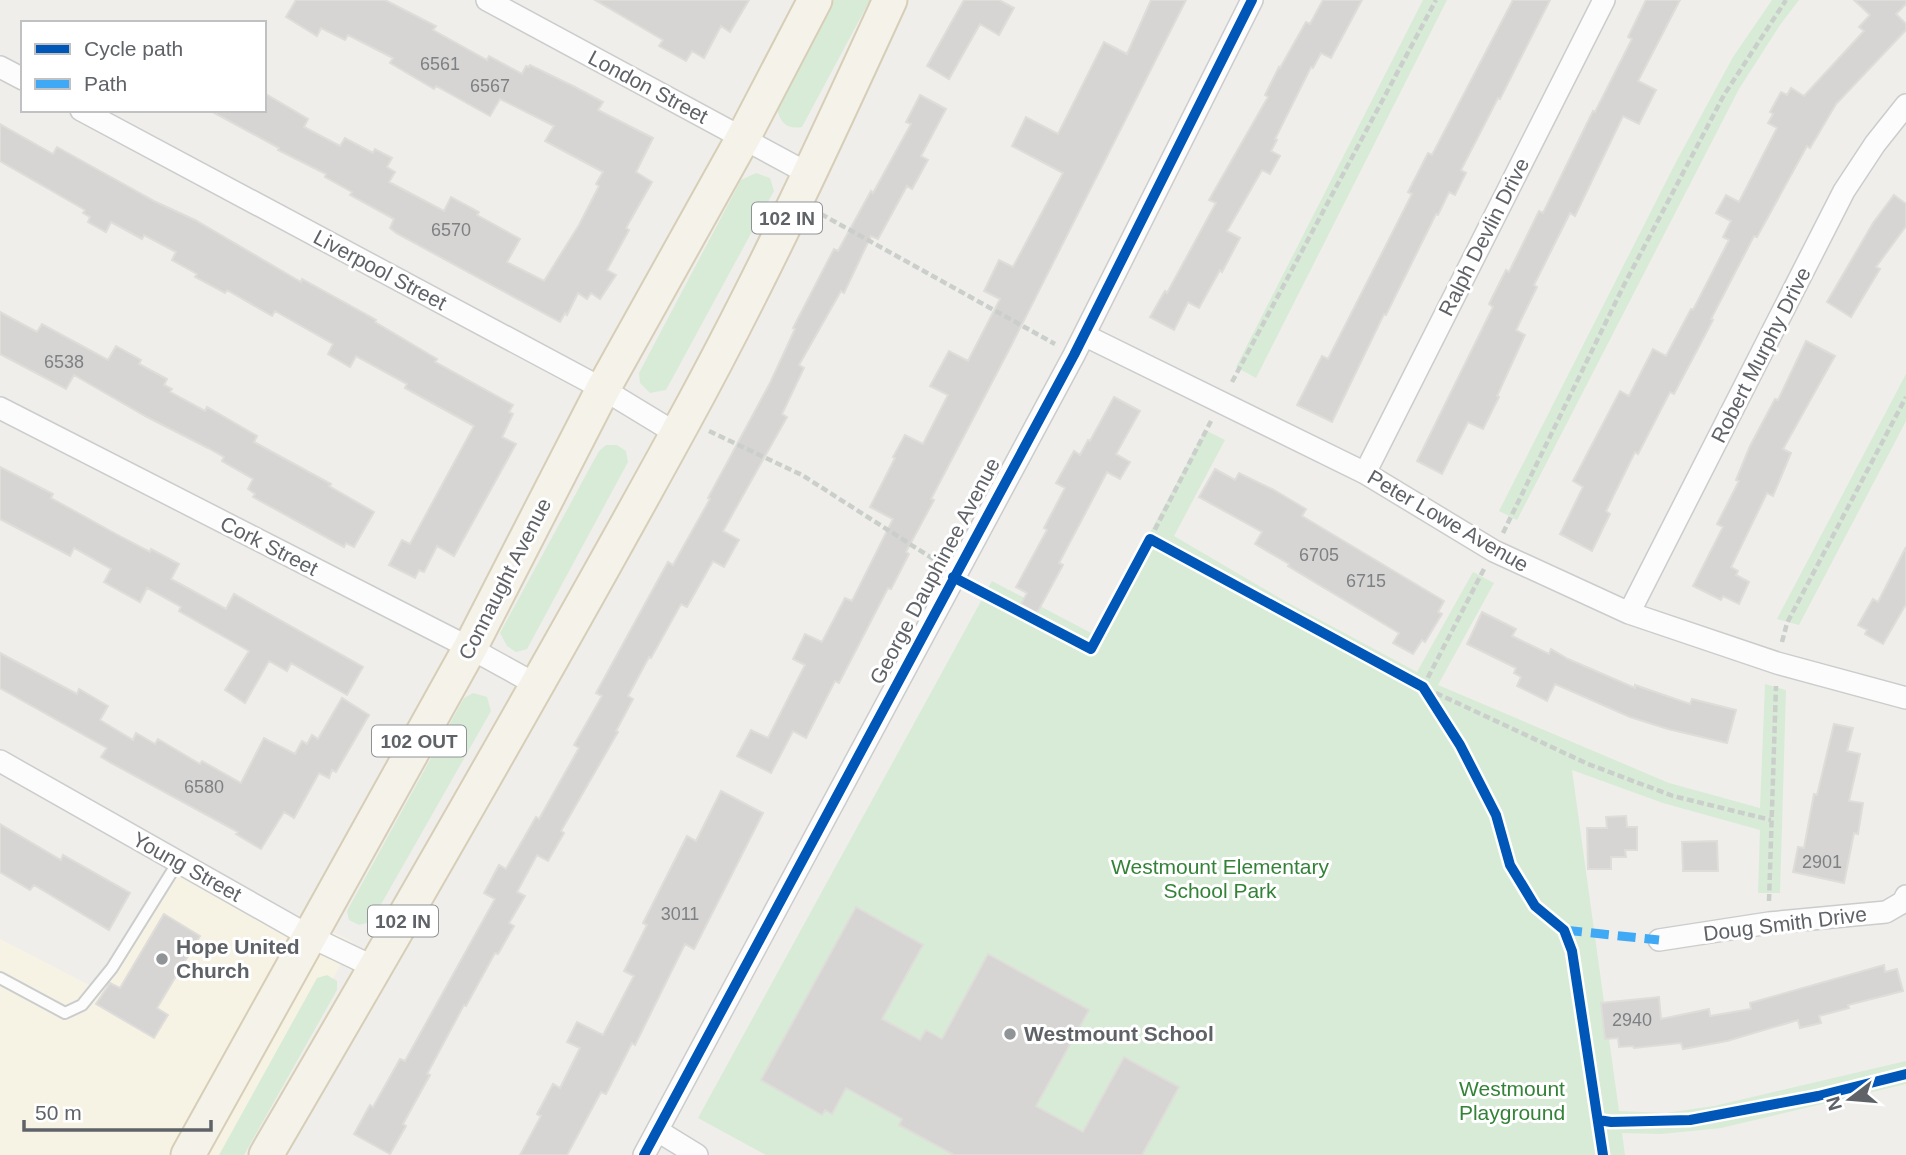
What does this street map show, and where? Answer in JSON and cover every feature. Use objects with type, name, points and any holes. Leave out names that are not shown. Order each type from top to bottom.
[{"type":"main road","name":"Connaught Avenue","points":[[188,1155],[470,648],[603,389],[743,138],[815,0]]},
{"type":"main road","name":"102 IN","points":[[266,1155],[537,685],[690,431],[890,0]]},
{"type":"street","name":"London Street","points":[[487,0],[743,138],[803,187]]},
{"type":"street","name":"George Dauphinee Avenue","points":[[644,1155],[1074,355],[1252,0]]},
{"type":"street","name":"Ralph Devlin Drive","points":[[1365,473],[1604,0]]},
{"type":"street","points":[[0,67],[21,78]]},
{"type":"street","name":"Robert Murphy Drive","points":[[1629,613],[1844,191],[1875,144],[1906,105]]},
{"type":"street","name":"Liverpool Street","points":[[85,112],[603,389],[690,431]]},
{"type":"street","name":"Peter Lowe Avenue","points":[[1084,335],[1365,473],[1494,551],[1629,613],[1777,663],[1906,698]]},
{"type":"street","name":"Cork Street","points":[[0,408],[470,648],[537,685]]},
{"type":"street","name":"Young Street","points":[[0,761],[311,937],[376,968]]},
{"type":"street","name":"Doug Smith Drive","points":[[1658,940],[1769,923],[1886,912],[1903,902],[1906,896]]},
{"type":"street","points":[[658,1131],[698,1155]]},
{"type":"lane","points":[[0,978],[65,1013],[82,1005],[112,968],[178,862]]},
{"type":"path","points":[[690,431],[802,475],[932,556],[953,577],[1091,649],[1436,0]]},
{"type":"path","points":[[1423,687],[1494,551],[1624,285],[1724,95],[1786,0]]},
{"type":"path","points":[[803,187],[1074,355]]},
{"type":"path","points":[[1769,923],[1770,820],[1777,663],[1787,623],[1906,397]]},
{"type":"path","points":[[1150,539],[1423,687],[1588,764],[1673,796],[1770,820]]},
{"type":"path","points":[[1423,687],[1460,745],[1496,815],[1510,865],[1535,906],[1564,930],[1572,951],[1603,1155]]},
{"type":"path","points":[[1598,1120],[1690,1120],[1818,1096],[1906,1074]]},
{"type":"shaded area","points":[[182,859],[353,942],[236,1155],[0,1155],[0,939],[97,989]]},
{"type":"green space","points":[[834,0],[870,0],[802,127],[788,126],[782,121],[777,107]]},
{"type":"green space","points":[[1423,0],[1447,0],[1256,378],[1236,367]]},
{"type":"green space","points":[[1772,0],[1799,0],[1739,89],[1517,520],[1499,511],[1676,162],[1733,57]]},
{"type":"green space","points":[[756,173],[770,178],[774,191],[666,390],[650,393],[640,383],[639,373],[741,180]]},
{"type":"green space","points":[[1906,374],[1906,421],[1799,625],[1777,619]]},
{"type":"green space","name":"Westmount Elementary School Park","points":[[1205,430],[1225,440],[1174,536],[1283,600],[1417,672],[1473,572],[1494,583],[1438,685],[1669,783],[1760,808],[1765,684],[1786,690],[1780,893],[1758,893],[1760,830],[1663,803],[1572,770],[1619,1111],[1666,1113],[1714,1106],[1906,1061],[1906,1084],[1721,1128],[1661,1134],[1622,1133],[1625,1155],[766,1155],[698,1118],[992,581],[1095,635]]},
{"type":"green space","points":[[606,445],[617,445],[626,451],[628,462],[527,649],[516,652],[507,646],[500,633],[599,451]]},
{"type":"green space","points":[[473,693],[487,697],[491,711],[371,922],[359,925],[349,920],[347,911],[464,698]]},
{"type":"green space","points":[[327,975],[337,981],[337,990],[244,1155],[219,1155],[317,978]]},
{"type":"building","points":[[296,0],[385,0],[436,26],[433,30],[487,60],[489,56],[522,74],[526,66],[530,65],[575,87],[603,102],[598,110],[653,138],[636,172],[652,182],[626,228],[629,230],[607,270],[616,275],[600,299],[591,293],[587,299],[578,293],[567,315],[565,313],[560,322],[396,233],[390,228],[394,219],[350,195],[352,192],[325,177],[326,174],[213,112],[266,112],[266,94],[308,119],[304,127],[340,146],[345,138],[373,153],[375,149],[392,158],[387,167],[395,172],[389,182],[444,211],[451,197],[520,239],[507,262],[544,281],[579,225],[599,186],[596,184],[603,172],[545,141],[554,126],[500,99],[490,116],[436,86],[434,89],[390,63],[393,58],[348,35],[345,40],[321,28],[317,36],[286,17]]},
{"type":"building","points":[[595,0],[749,0],[730,32],[721,26],[704,58],[692,51],[686,61],[659,46],[663,40]]},
{"type":"building","points":[[964,0],[999,0],[1014,8],[999,35],[980,24],[949,79],[927,66]]},
{"type":"building","points":[[1151,0],[1186,0],[931,499],[934,500],[906,552],[909,554],[891,589],[888,588],[839,683],[835,681],[806,738],[793,731],[771,773],[737,756],[751,730],[768,738],[805,665],[793,659],[805,634],[822,642],[845,598],[852,601],[893,519],[870,507],[895,458],[893,457],[905,435],[923,444],[948,395],[930,386],[949,351],[968,361],[1000,299],[984,291],[999,260],[1013,267],[1063,173],[1012,146],[1026,117],[1058,134],[1104,42],[1127,54]]},
{"type":"building","points":[[1323,0],[1362,0],[1331,58],[1321,53],[1313,68],[1311,67],[1275,139],[1277,140],[1271,151],[1280,156],[1270,174],[1262,170],[1227,231],[1240,238],[1222,272],[1220,270],[1199,308],[1188,302],[1174,330],[1150,317],[1165,291],[1167,293],[1216,203],[1209,200],[1268,97],[1265,95],[1279,67],[1306,22],[1310,24]]},
{"type":"building","points":[[1513,0],[1550,0],[1461,170],[1466,173],[1455,195],[1449,192],[1438,215],[1436,214],[1332,422],[1297,405],[1322,356],[1328,359],[1412,194],[1408,192],[1428,153],[1432,155]]},
{"type":"building","points":[[1646,0],[1680,0],[1638,81],[1656,90],[1639,124],[1623,116],[1575,216],[1570,213],[1534,285],[1537,287],[1516,330],[1525,335],[1483,429],[1468,422],[1442,474],[1417,461],[1493,307],[1489,304],[1506,270],[1509,272],[1539,211],[1543,213],[1632,39],[1628,37]]},
{"type":"building","points":[[1854,0],[1906,0],[1906,4],[1896,14],[1906,24],[1906,30],[1836,104],[1810,148],[1807,146],[1757,237],[1754,236],[1674,394],[1670,392],[1638,454],[1635,452],[1606,511],[1610,514],[1592,551],[1560,534],[1583,487],[1573,481],[1620,391],[1629,396],[1653,349],[1666,356],[1691,309],[1693,310],[1729,240],[1723,237],[1731,221],[1716,213],[1726,195],[1739,202],[1777,128],[1768,123],[1773,114],[1770,112],[1781,92],[1787,95],[1791,88],[1804,96],[1864,31],[1859,27],[1870,15]]},
{"type":"building","points":[[920,95],[946,109],[921,156],[928,160],[912,189],[907,186],[878,239],[871,236],[844,293],[841,291],[799,365],[804,368],[782,414],[787,417],[723,531],[739,540],[724,567],[713,561],[687,607],[681,604],[651,658],[649,657],[628,696],[633,699],[616,731],[618,732],[561,831],[564,833],[548,861],[537,855],[517,892],[525,896],[509,923],[514,926],[498,954],[495,953],[466,1006],[464,1005],[427,1074],[430,1075],[390,1154],[354,1134],[400,1059],[405,1061],[495,899],[484,893],[499,865],[506,869],[536,817],[539,819],[579,748],[574,745],[602,696],[596,693],[668,562],[673,565],[710,499],[708,498],[770,383],[795,329],[793,328],[834,249],[838,251],[911,124],[906,122]]},
{"type":"building","points":[[0,124],[53,154],[57,147],[156,202],[195,220],[301,282],[302,279],[376,320],[375,322],[437,359],[435,362],[513,405],[509,412],[513,414],[502,437],[516,444],[454,556],[437,546],[424,572],[419,570],[415,578],[389,565],[402,540],[410,544],[474,426],[405,388],[407,384],[356,356],[350,367],[328,354],[333,344],[275,311],[272,316],[227,290],[225,293],[195,277],[197,274],[172,260],[176,252],[144,235],[142,239],[111,222],[106,232],[88,222],[90,217],[83,213],[85,210],[0,161]]},
{"type":"building","points":[[1894,195],[1906,204],[1906,226],[1876,267],[1880,269],[1851,317],[1827,302],[1873,223]]},
{"type":"building","points":[[0,312],[37,332],[42,324],[108,360],[116,346],[141,360],[139,364],[167,379],[164,385],[172,389],[170,392],[205,411],[207,407],[257,436],[254,442],[331,484],[329,486],[374,512],[354,547],[346,543],[344,547],[253,497],[255,494],[248,489],[253,479],[222,461],[224,457],[208,448],[74,375],[66,389],[0,354]]},
{"type":"building","points":[[1806,341],[1835,356],[1783,449],[1791,453],[1773,496],[1767,493],[1731,567],[1738,571],[1736,575],[1749,582],[1739,604],[1723,596],[1721,600],[1693,586],[1723,527],[1717,524],[1739,481],[1736,480],[1750,446],[1775,399],[1778,400]]},
{"type":"building","points":[[1114,397],[1140,411],[1116,454],[1130,462],[1120,479],[1107,472],[1059,563],[1063,565],[1037,613],[1021,604],[1027,593],[1016,587],[1047,530],[1044,528],[1065,488],[1056,483],[1074,451],[1080,455],[1088,440],[1090,441]]},
{"type":"building","points":[[0,467],[53,494],[51,498],[116,534],[179,564],[171,579],[226,609],[234,594],[363,667],[347,695],[291,663],[287,671],[269,661],[245,703],[225,690],[249,651],[179,611],[181,607],[147,588],[140,602],[104,582],[111,569],[74,548],[70,556],[0,519]]},
{"type":"building","points":[[1215,469],[1235,480],[1239,473],[1272,489],[1306,509],[1302,516],[1444,601],[1438,612],[1442,614],[1425,642],[1422,640],[1413,654],[1393,643],[1399,633],[1255,544],[1262,532],[1199,497]]},
{"type":"building","points":[[1906,547],[1906,604],[1883,644],[1865,634],[1867,630],[1858,625],[1873,599],[1878,602]]},
{"type":"building","points":[[1482,612],[1516,629],[1512,636],[1549,654],[1551,649],[1635,688],[1635,685],[1690,704],[1692,699],[1736,710],[1727,743],[1630,717],[1555,684],[1547,701],[1517,686],[1521,677],[1514,673],[1516,668],[1467,644]]},
{"type":"building","points":[[0,653],[77,694],[79,689],[108,706],[100,720],[133,740],[136,733],[155,744],[158,739],[200,764],[202,761],[241,783],[264,738],[295,754],[302,741],[307,744],[312,735],[318,739],[342,698],[369,715],[336,772],[332,770],[329,778],[319,773],[294,818],[284,812],[261,849],[236,834],[238,832],[101,757],[107,748],[0,688]]},
{"type":"building","points":[[1834,724],[1853,728],[1847,751],[1860,754],[1849,801],[1863,803],[1858,834],[1854,833],[1844,883],[1793,872],[1798,847],[1804,848],[1814,794],[1817,795]]},
{"type":"building","points":[[721,791],[763,813],[694,949],[685,944],[635,1045],[632,1043],[606,1094],[601,1092],[567,1155],[520,1155],[541,1116],[537,1114],[553,1084],[560,1088],[580,1048],[567,1042],[577,1022],[603,1035],[634,976],[624,971],[647,925],[643,923],[687,836],[696,841]]},
{"type":"building","points":[[1626,816],[1627,827],[1637,827],[1637,850],[1625,850],[1626,857],[1611,857],[1611,869],[1588,869],[1587,828],[1607,828],[1606,817]]},
{"type":"building","points":[[0,824],[61,860],[63,855],[130,893],[109,930],[34,885],[30,890],[0,872]]},
{"type":"building","points":[[1717,841],[1718,871],[1683,871],[1682,842]]},
{"type":"building","name":"Westmount School","points":[[856,907],[923,945],[882,1019],[920,1040],[926,1030],[942,1039],[988,954],[1089,1010],[1036,1106],[1083,1132],[1124,1057],[1179,1087],[1142,1155],[954,1155],[899,1125],[902,1119],[846,1088],[832,1114],[825,1110],[822,1115],[761,1080]]},
{"type":"building","name":"Hope United Church","points":[[164,914],[200,936],[157,1008],[168,1015],[154,1038],[96,1004],[110,983],[120,988]]},
{"type":"building","points":[[1884,965],[1885,972],[1897,969],[1903,991],[1848,1005],[1849,1008],[1819,1016],[1821,1023],[1800,1028],[1798,1020],[1727,1041],[1683,1049],[1681,1043],[1619,1047],[1618,1038],[1605,1039],[1601,1003],[1659,997],[1661,1019],[1709,1009],[1710,1016],[1751,1009],[1750,1003]]},
{"type":"marked path","points":[[1564,930],[1659,940]]},
{"type":"cycle path","points":[[644,1155],[1074,355],[1252,0]]},
{"type":"cycle path","points":[[953,577],[1091,649],[1150,539],[1423,687],[1460,745],[1496,815],[1510,865],[1535,906],[1564,930],[1572,951],[1603,1155]]},
{"type":"cycle path","points":[[1598,1120],[1690,1120],[1818,1096],[1906,1074]]},
{"type":"place","name":"Hope United Church","points":[[162,959]]},
{"type":"place","name":"Westmount School","points":[[1010,1034]]},
{"type":"park label","name":"Westmount Playground","points":[[1512,1101]]}]
